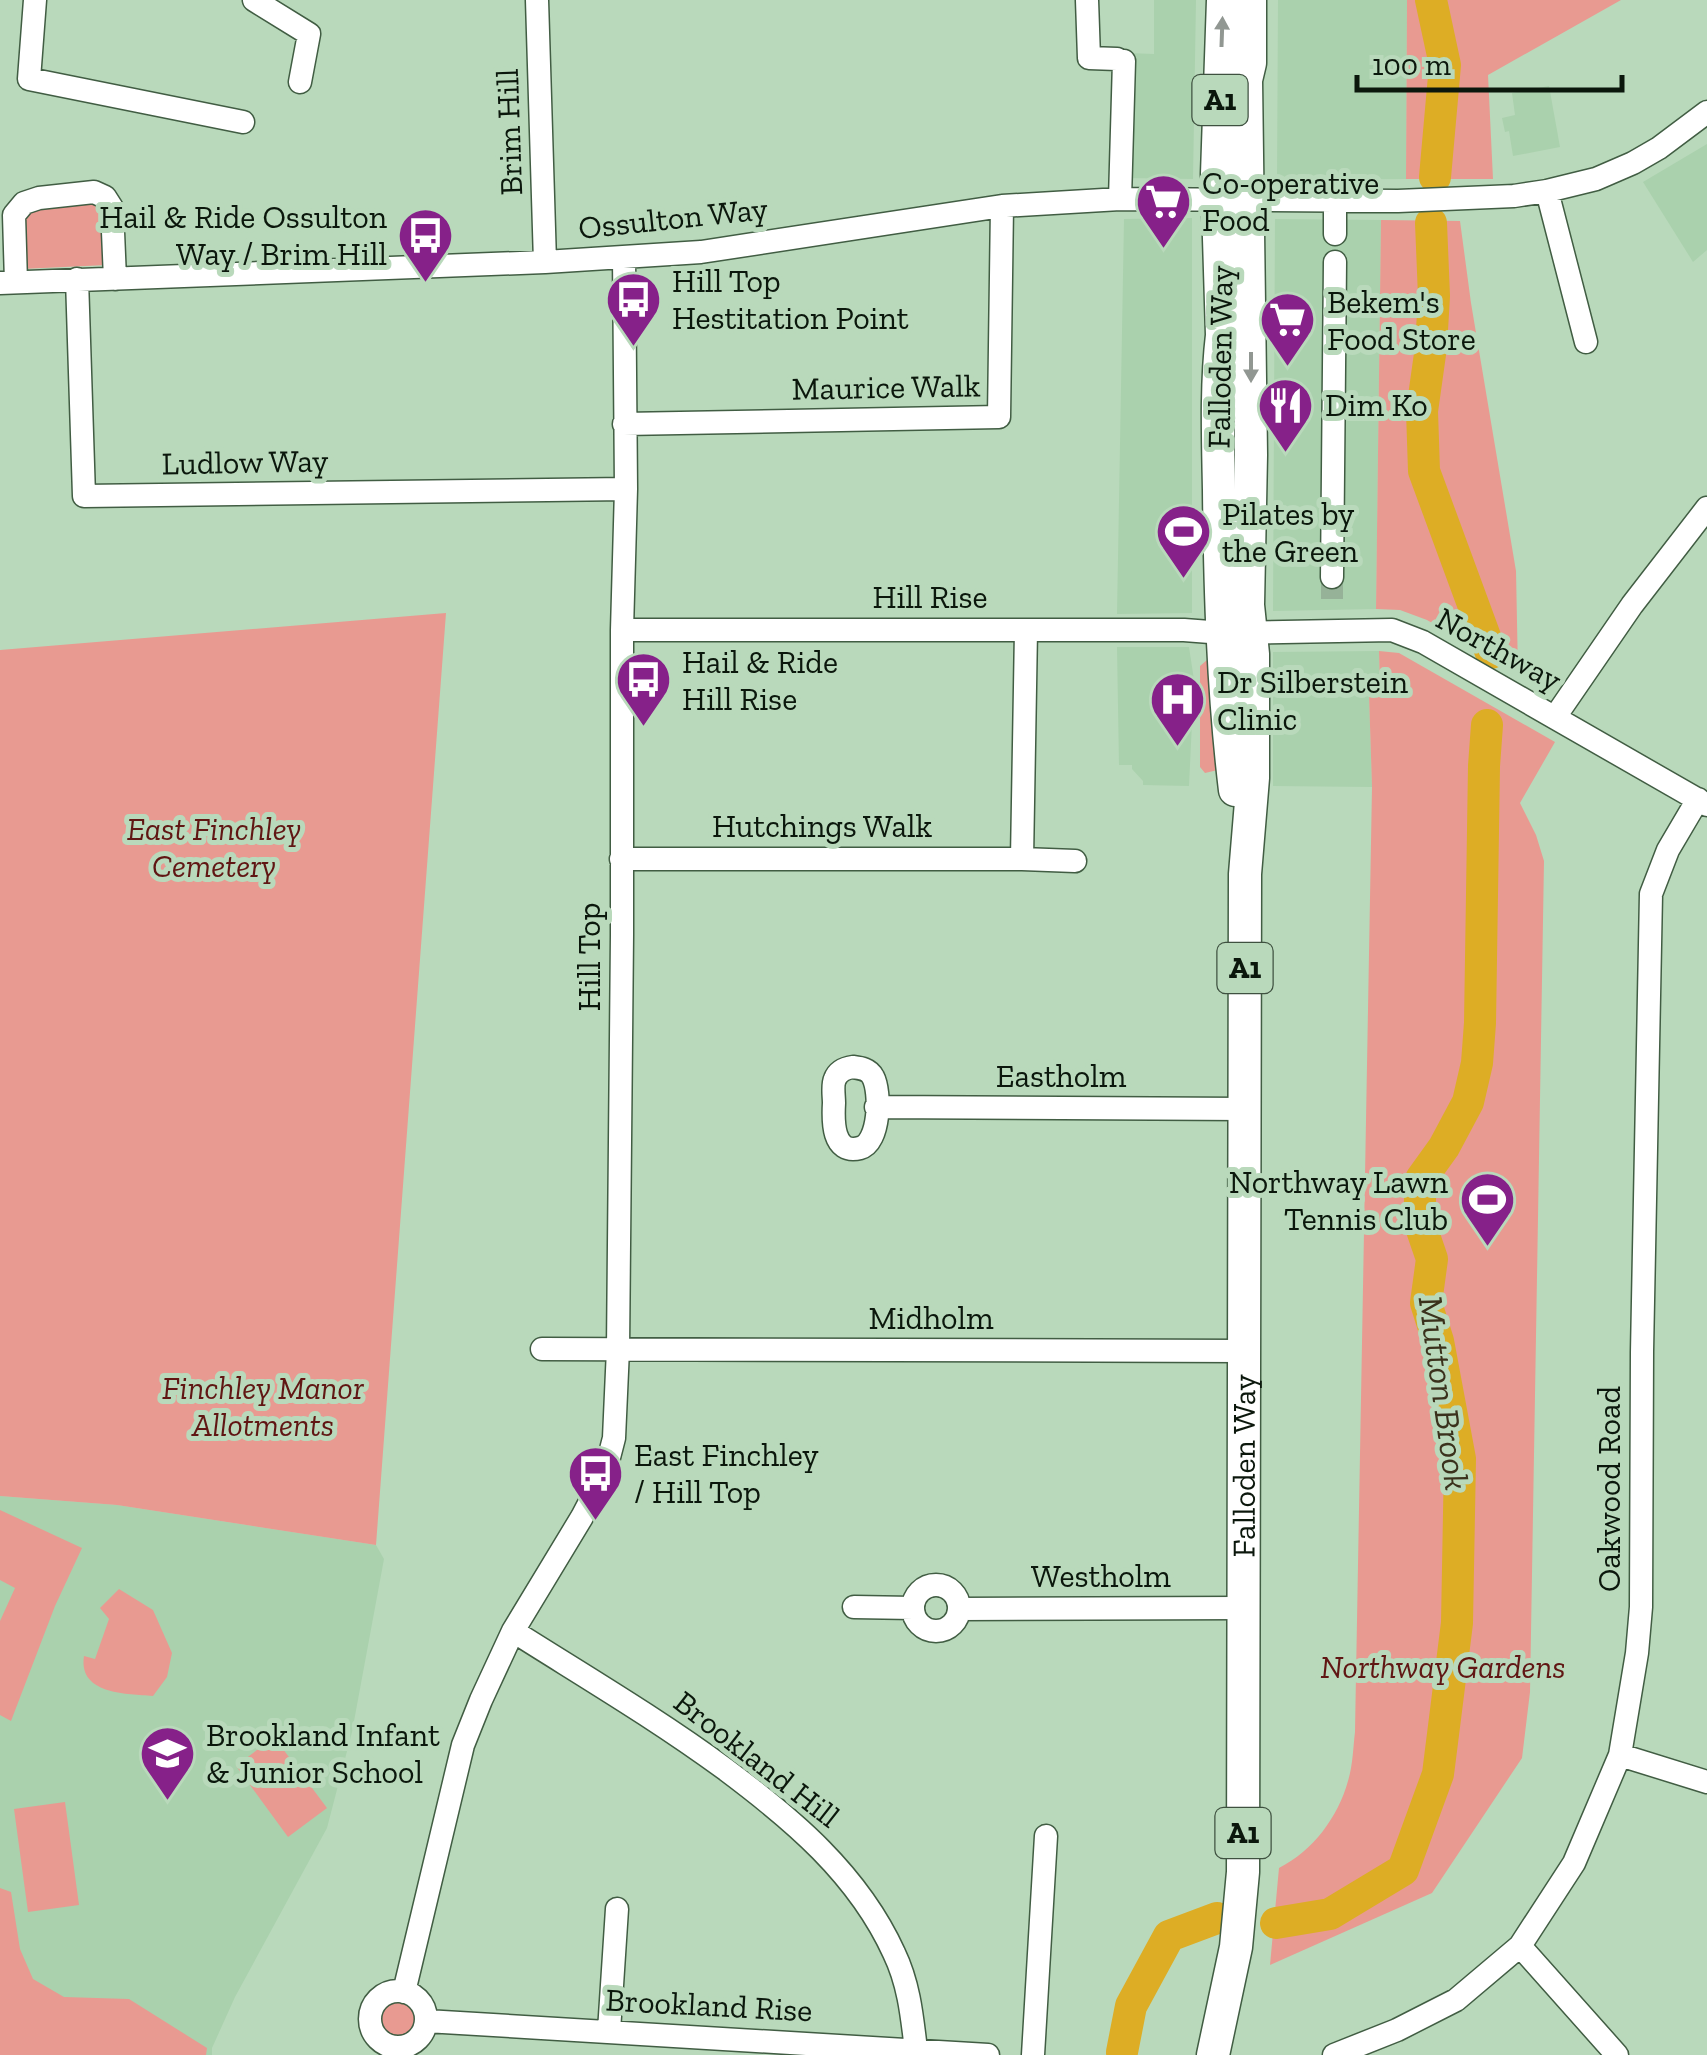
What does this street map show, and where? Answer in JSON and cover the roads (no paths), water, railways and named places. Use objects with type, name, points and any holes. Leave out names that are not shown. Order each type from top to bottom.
[{"type":"highway","name":"A1","points":[[1223,0],[1217,174],[1234,200]]},
{"type":"highway","name":"A1","points":[[1234,200],[1250,63],[1250,0]]},
{"type":"highway","name":"Falloden Way","points":[[1213,2055],[1236,1947],[1243,1872],[1245,874],[1226,718],[1237,633],[1219,566],[1218,421],[1219,358],[1234,200]]},
{"type":"street","points":[[35,0],[28,79],[244,122]]},
{"type":"street","points":[[254,0],[309,34],[300,82]]},
{"type":"street","name":"Brim Hill","points":[[537,0],[545,262]]},
{"type":"street","points":[[1087,0],[1088,58],[1120,60],[1120,199]]},
{"type":"street","name":"Ossulton Way","points":[[115,279],[112,208],[105,197],[94,192],[39,198],[24,203],[14,215],[8,283],[77,279],[115,279],[545,262],[701,252],[1002,206],[1120,199],[1458,200],[1547,191],[1596,179],[1633,163],[1707,112]]},
{"type":"street","points":[[1547,191],[1586,342]]},
{"type":"street","points":[[1335,234],[1336,200]]},
{"type":"street","name":"Maurice Walk","points":[[624,424],[999,417],[1002,206]]},
{"type":"street","name":"Hill Top","points":[[513,1631],[605,1474],[614,1438],[626,489],[624,257]]},
{"type":"street","points":[[1332,577],[1335,262]]},
{"type":"street","name":"Ludlow Way","points":[[77,279],[84,496],[626,489]]},
{"type":"street","points":[[1555,716],[1632,605],[1707,508]]},
{"type":"street","points":[[1332,607],[1332,631]]},
{"type":"street","name":"Hill Rise","points":[[622,630],[1237,633]]},
{"type":"street","points":[[1022,859],[1026,630]]},
{"type":"street","name":"Northway","points":[[1237,633],[1392,630],[1423,642],[1702,802]]},
{"type":"street","name":"Oakwood Road","points":[[1334,2055],[1398,2030],[1456,2000],[1520,1946],[1574,1863],[1620,1755],[1641,1607],[1651,894],[1668,850],[1702,802]]},
{"type":"street","name":"Hutchings Walk","points":[[622,859],[1075,860]]},
{"type":"street","name":"Eastholm","points":[[876,1107],[1246,1110]]},
{"type":"street","name":"Midholm","points":[[542,1349],[1244,1352]]},
{"type":"street","name":"Westholm","points":[[931,1585],[951,1590],[959,1609],[952,1625],[936,1631],[919,1624],[913,1608],[915,1598],[931,1585]]},
{"type":"street","name":"Westholm","points":[[854,1607],[913,1608]]},
{"type":"street","name":"Westholm","points":[[959,1609],[1243,1608]]},
{"type":"street","points":[[404,1992],[463,1745],[513,1631]]},
{"type":"street","name":"Brookland Hill","points":[[513,1631],[674,1732],[774,1806],[828,1854],[865,1903],[894,1952],[910,1998],[916,2050]]},
{"type":"street","points":[[1620,1755],[1707,1782]]},
{"type":"street","points":[[1033,2055],[1046,1836]]},
{"type":"street","points":[[609,2032],[617,1909]]},
{"type":"street","points":[[1520,1946],[1617,2055]]},
{"type":"street","points":[[404,1992],[422,2006],[426,2021],[420,2036],[406,2046],[390,2046],[376,2037],[370,2020],[374,2004],[387,1994],[404,1992]]},
{"type":"street","name":"Brookland Rise","points":[[426,2021],[988,2055]]},
{"type":"waterway","name":"Mutton Brook","points":[[1431,0],[1445,65],[1435,177]]},
{"type":"waterway","name":"Mutton Brook","points":[[1431,223],[1434,296],[1422,411],[1424,471],[1491,653]]},
{"type":"waterway","name":"Mutton Brook","points":[[1276,1923],[1330,1914],[1403,1870],[1438,1774],[1457,1623],[1460,1459],[1438,1341],[1426,1303],[1432,1259],[1419,1221],[1421,1179],[1468,1102],[1477,1063],[1487,725]]},
{"type":"waterway","name":"Mutton Brook","points":[[1122,2052],[1131,2006],[1169,1936],[1217,1918]]},
{"type":"tunnel","points":[[1332,577],[1332,607]]},
{"type":"place","name":"Co-operative Food","points":[[1163,250]]},
{"type":"place","name":"Hail & Ride Ossulton Way / Brim Hill","points":[[426,284]]},
{"type":"place","name":"Hill Top Hestitation Point","points":[[633,348]]},
{"type":"place","name":"Bekem's Food Store","points":[[1288,369]]},
{"type":"place","name":"Dim Ko","points":[[1286,454]]},
{"type":"place","name":"Pilates by the Green","points":[[1183,581]]},
{"type":"place","name":"Hail & Ride Hill Rise","points":[[643,729]]},
{"type":"place","name":"Dr Silberstein Clinic","points":[[1178,749]]},
{"type":"place","name":"Northway Lawn Tennis Club","points":[[1487,1249]]},
{"type":"place","name":"East Finchley / Hill Top","points":[[595,1522]]},
{"type":"place","name":"Brookland Infant & Junior School","points":[[167,1802]]},
{"type":"park label","name":"East Finchley Cemetery","points":[[214,848]]},
{"type":"park label","name":"Finchley Manor Allotments","points":[[263,1406]]},
{"type":"park label","name":"Northway Gardens","points":[[1443,1667]]}]
